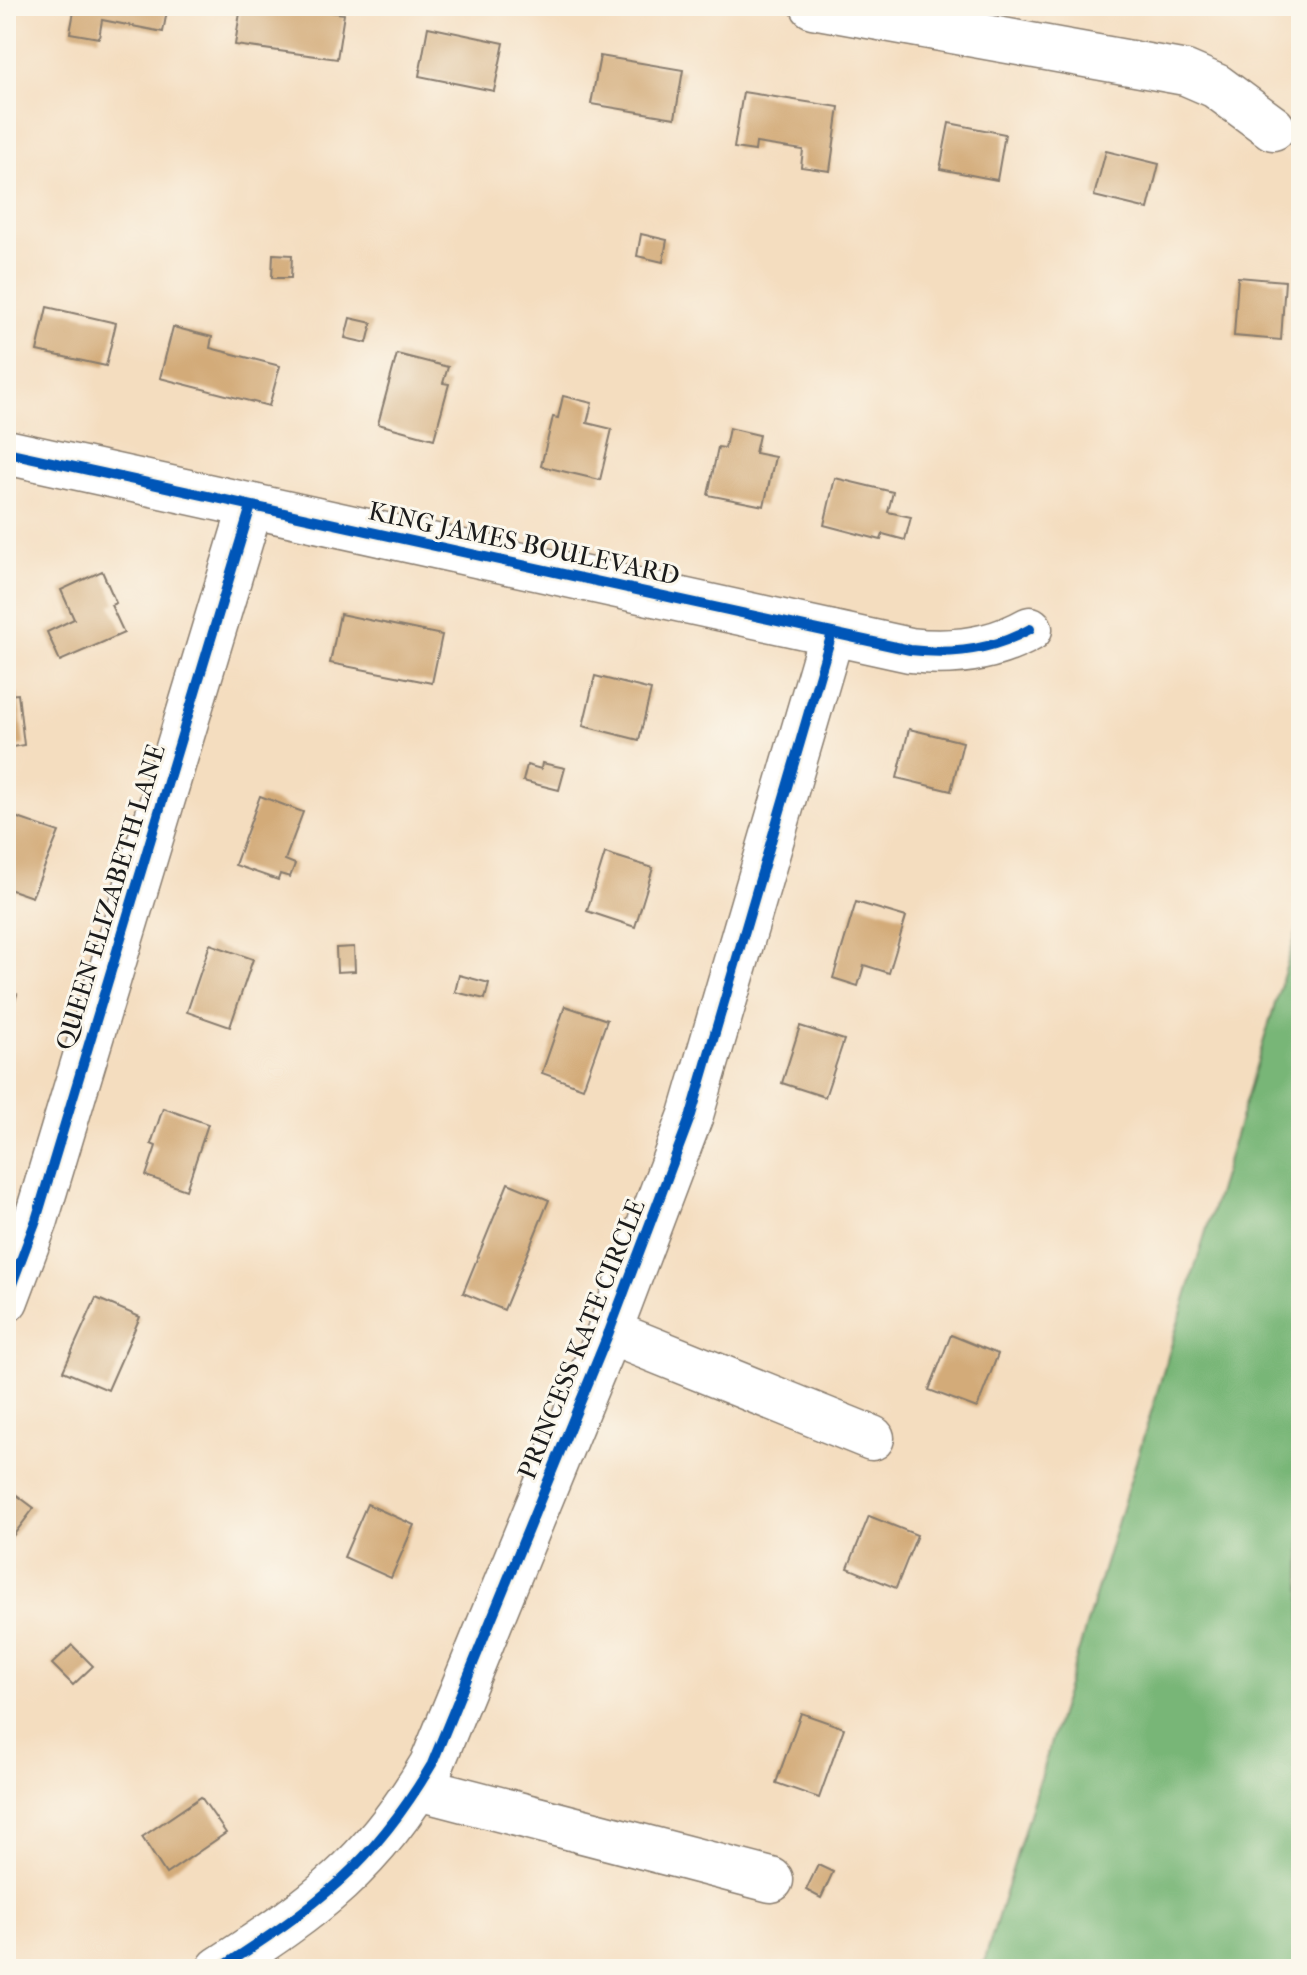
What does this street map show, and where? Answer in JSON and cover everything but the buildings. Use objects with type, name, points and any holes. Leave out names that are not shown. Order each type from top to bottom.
[{"type":"street","points":[[813,6],[1186,73],[1216,86],[1273,128]]},
{"type":"street","name":"KING JAMES BOULEVARD","points":[[6,452],[832,633],[940,653],[1008,641],[1030,629]]},
{"type":"street","name":"QUEEN ELIZABETH LANE","points":[[6,1300],[36,1220],[251,506]]},
{"type":"street","name":"PRINCESS KATE CIRCLE","points":[[219,1969],[292,1922],[334,1890],[372,1852],[405,1811],[454,1715],[609,1332],[691,1115],[832,633]]},
{"type":"street","points":[[609,1332],[872,1438]]},
{"type":"street","points":[[418,1788],[771,1880]]},
{"type":"green space","points":[[1301,918],[1301,1969],[982,1969]]},
{"type":"cycle path","points":[[6,452],[910,650],[941,652],[972,649],[1002,642],[1030,629]]},
{"type":"cycle path","points":[[6,1300],[36,1220],[251,506]]},
{"type":"cycle path","points":[[219,1969],[313,1904],[364,1857],[410,1799],[432,1764],[609,1332],[691,1115],[832,633]]}]
